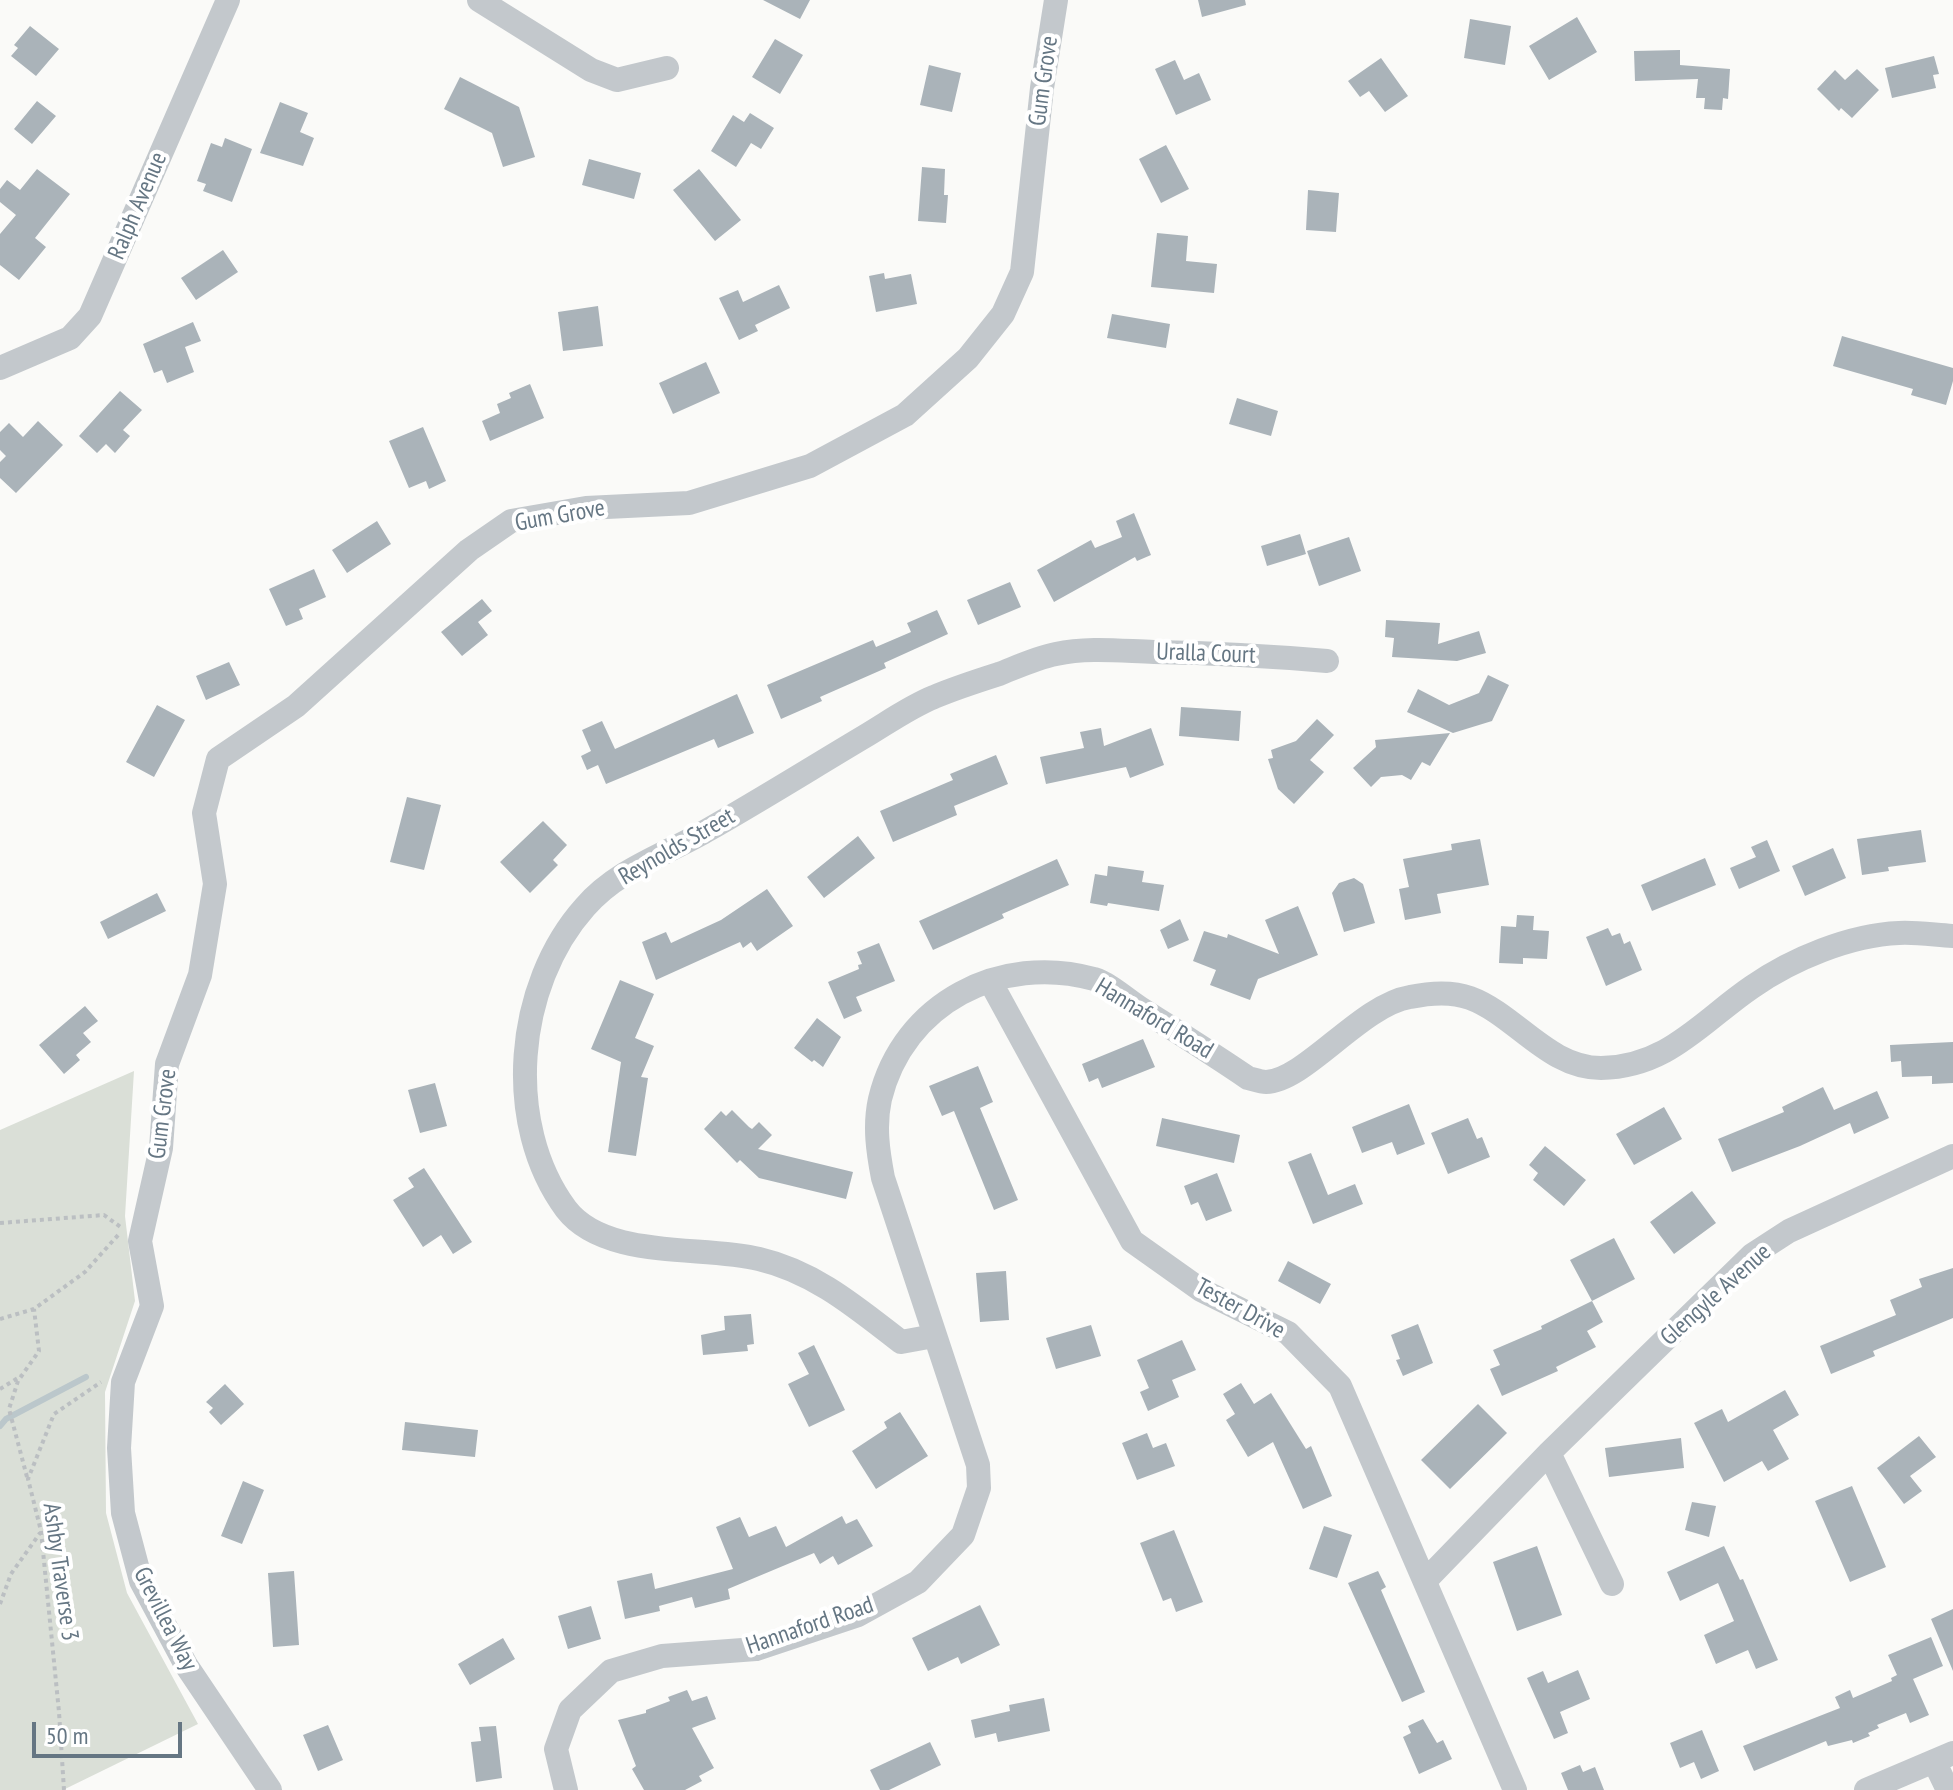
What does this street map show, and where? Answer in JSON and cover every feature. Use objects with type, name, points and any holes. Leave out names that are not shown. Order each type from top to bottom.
[{"type":"street","name":"Ralph Avenue","points":[[0,368],[70,338],[90,316],[228,0]]},
{"type":"street","points":[[479,0],[591,70],[617,80],[667,68]]},
{"type":"street","name":"Gum Grove","points":[[131,1235],[161,1148],[167,1064],[200,975],[215,884],[204,813],[218,759],[296,706],[469,550],[511,521],[586,508],[689,503],[810,466],[905,415],[968,358],[1003,314],[1022,272],[1042,88],[1056,0]]},
{"type":"street","name":"Uralla Court","points":[[1085,649],[1327,661]]},
{"type":"street","name":"Reynolds Street","points":[[934,1336],[901,1342],[830,1287],[761,1259],[628,1243],[599,1235],[570,1213],[548,1182],[535,1151],[526,1114],[529,1029],[539,986],[561,942],[585,907],[619,877],[657,854],[702,834],[920,704],[1053,654],[1085,649]]},
{"type":"street","name":"Hannaford Road","points":[[566,1790],[556,1749],[570,1710],[611,1671],[662,1656],[756,1649],[858,1615],[918,1582],[963,1535],[979,1488],[978,1465],[883,1178],[876,1140],[880,1100],[892,1068],[910,1037],[929,1014],[956,994],[1024,972],[1059,973],[1097,980],[1248,1078],[1266,1082],[1289,1075],[1371,1013],[1406,997],[1439,993],[1468,997],[1493,1010],[1549,1051],[1574,1063],[1600,1068],[1644,1062],[1684,1042],[1752,987],[1798,960],[1843,943],[1897,933],[1953,936]]},
{"type":"street","name":"Tester Drive","points":[[990,981],[1132,1241],[1201,1290],[1288,1333],[1340,1386],[1515,1790]]},
{"type":"street","name":"Glengyle Avenue","points":[[1425,1581],[1549,1453],[1752,1255],[1789,1231],[1953,1156]]},
{"type":"street","name":"Grevillea Way","points":[[131,1235],[152,1306],[123,1382],[119,1448],[123,1513],[141,1581],[186,1665],[270,1790]]},
{"type":"street","points":[[1549,1453],[1612,1584]]},
{"type":"street","points":[[1866,1790],[1944,1757],[1948,1790]]},
{"type":"path","points":[[0,1223],[104,1215],[131,1235],[34,1309],[0,1319]]},
{"type":"path","points":[[28,1479],[9,1409],[23,1374],[39,1351],[34,1309]]},
{"type":"path","name":"Ashby Traverse 3","points":[[64,1790],[41,1531],[28,1479],[54,1414],[133,1355]]},
{"type":"path","points":[[0,1389],[23,1374]]},
{"type":"path","points":[[0,1604],[11,1574],[41,1531]]},
{"type":"shaded area","points":[[134,1071],[125,1216],[135,1301],[105,1392],[106,1513],[127,1593],[198,1724],[63,1790],[0,1790],[0,1130]]},
{"type":"building","points":[[763,0],[810,0],[800,19]]},
{"type":"building","points":[[1198,0],[1245,0],[1246,5],[1202,17]]},
{"type":"building","points":[[1577,17],[1597,52],[1549,80],[1529,46]]},
{"type":"building","points":[[1470,19],[1511,26],[1505,65],[1464,58]]},
{"type":"building","points":[[30,26],[59,49],[36,76],[11,56],[18,48],[14,45]]},
{"type":"building","points":[[775,39],[803,55],[780,94],[752,77]]},
{"type":"building","points":[[1680,50],[1680,65],[1730,69],[1728,99],[1723,98],[1722,110],[1704,109],[1705,98],[1696,98],[1698,79],[1635,81],[1634,51]]},
{"type":"building","points":[[1934,56],[1939,74],[1933,75],[1936,88],[1892,98],[1885,68]]},
{"type":"building","points":[[1381,58],[1408,96],[1385,112],[1369,91],[1360,97],[1348,81]]},
{"type":"building","points":[[1175,60],[1184,80],[1199,73],[1211,100],[1176,115],[1155,69]]},
{"type":"building","points":[[929,65],[961,73],[952,112],[920,105]]},
{"type":"building","points":[[1857,69],[1879,90],[1852,118],[1841,108],[1839,111],[1817,89],[1835,70],[1845,80]]},
{"type":"building","points":[[460,77],[519,107],[535,157],[503,167],[492,133],[444,109]]},
{"type":"building","points":[[37,101],[56,116],[32,144],[14,129]]},
{"type":"building","points":[[280,102],[308,113],[300,132],[314,138],[303,166],[260,153]]},
{"type":"building","points":[[750,113],[774,128],[761,149],[751,143],[736,167],[711,151],[733,115],[744,122]]},
{"type":"building","points":[[225,138],[252,149],[232,202],[203,191],[206,184],[197,181],[211,143],[222,147]]},
{"type":"building","points":[[1166,145],[1189,189],[1161,203],[1139,159]]},
{"type":"building","points":[[589,159],[641,173],[634,199],[582,185]]},
{"type":"building","points":[[922,167],[945,169],[944,195],[948,195],[946,223],[918,221]]},
{"type":"building","points":[[37,169],[70,194],[35,238],[46,247],[19,280],[0,265],[0,234],[16,215],[0,202],[0,189],[7,180],[20,190]]},
{"type":"building","points":[[699,169],[741,220],[715,241],[673,190]]},
{"type":"building","points":[[1308,190],[1339,193],[1336,232],[1306,230]]},
{"type":"building","points":[[1157,233],[1188,236],[1186,261],[1217,264],[1214,293],[1151,287]]},
{"type":"building","points":[[223,250],[238,272],[196,300],[181,278]]},
{"type":"building","points":[[884,273],[885,279],[911,274],[917,304],[876,312],[869,276]]},
{"type":"building","points":[[779,285],[790,308],[755,325],[758,331],[739,340],[719,298],[738,290],[743,302]]},
{"type":"building","points":[[598,306],[603,346],[563,351],[558,312]]},
{"type":"building","points":[[1112,314],[1170,324],[1166,348],[1107,338]]},
{"type":"building","points":[[193,322],[201,341],[185,347],[194,372],[167,383],[162,370],[154,373],[143,344]]},
{"type":"building","points":[[1842,336],[1953,368],[1953,381],[1946,405],[1911,395],[1913,389],[1833,366]]},
{"type":"building","points":[[706,362],[720,393],[673,414],[659,383]]},
{"type":"building","points":[[530,384],[544,418],[490,441],[482,421],[500,413],[497,404],[511,398],[509,393]]},
{"type":"building","points":[[120,391],[142,410],[123,430],[130,436],[115,453],[106,444],[97,453],[79,436]]},
{"type":"building","points":[[1237,398],[1278,411],[1271,436],[1229,424]]},
{"type":"building","points":[[38,421],[63,445],[16,493],[0,478],[0,462],[6,456],[0,450],[0,432],[9,423],[23,437]]},
{"type":"building","points":[[423,427],[446,481],[429,489],[426,481],[409,488],[389,441]]},
{"type":"building","points":[[1134,513],[1151,555],[1137,561],[1135,557],[1054,602],[1037,570],[1091,540],[1095,548],[1122,537],[1116,521]]},
{"type":"building","points":[[377,521],[391,544],[347,573],[332,550]]},
{"type":"building","points":[[1300,534],[1306,554],[1267,566],[1261,546]]},
{"type":"building","points":[[1349,537],[1361,571],[1319,586],[1307,551]]},
{"type":"building","points":[[314,569],[326,597],[299,609],[303,619],[286,626],[269,589]]},
{"type":"building","points":[[1010,582],[1021,607],[978,625],[967,600]]},
{"type":"building","points":[[482,599],[492,611],[478,622],[488,635],[462,656],[441,632]]},
{"type":"building","points":[[937,610],[948,634],[884,663],[886,668],[820,697],[822,701],[781,719],[767,685],[873,640],[876,647],[911,632],[907,623]]},
{"type":"building","points":[[1386,620],[1440,623],[1438,644],[1479,631],[1486,653],[1457,661],[1392,657],[1394,638],[1385,637]]},
{"type":"building","points":[[229,662],[240,685],[206,700],[196,676]]},
{"type":"building","points":[[1488,675],[1509,685],[1492,721],[1453,733],[1407,712],[1418,689],[1449,705],[1479,693]]},
{"type":"building","points":[[737,694],[754,733],[718,748],[714,739],[606,784],[598,765],[587,770],[581,756],[591,751],[582,730],[602,721],[615,749]]},
{"type":"building","points":[[157,705],[185,720],[154,777],[126,762]]},
{"type":"building","points":[[1181,707],[1241,711],[1239,741],[1179,736]]},
{"type":"building","points":[[1317,719],[1334,735],[1310,760],[1324,772],[1294,804],[1278,789],[1268,759],[1273,758],[1271,750],[1296,741]]},
{"type":"building","points":[[1101,728],[1104,746],[1151,728],[1164,765],[1130,778],[1126,767],[1046,784],[1040,757],[1084,748],[1080,732]]},
{"type":"building","points":[[1450,733],[1430,766],[1422,762],[1411,780],[1402,775],[1381,777],[1371,787],[1353,768],[1376,747],[1375,740]]},
{"type":"building","points":[[996,755],[1008,784],[954,806],[957,815],[893,842],[880,811],[953,780],[950,774]]},
{"type":"building","points":[[407,797],[441,805],[424,870],[390,862]]},
{"type":"building","points":[[543,821],[567,845],[553,860],[558,865],[530,893],[500,862]]},
{"type":"building","points":[[1921,830],[1926,862],[1888,867],[1889,871],[1862,875],[1857,839]]},
{"type":"building","points":[[858,836],[875,858],[824,898],[807,877]]},
{"type":"building","points":[[1480,839],[1489,885],[1437,894],[1441,913],[1405,920],[1399,889],[1409,887],[1403,859],[1452,850],[1451,844]]},
{"type":"building","points":[[1767,840],[1780,871],[1739,889],[1730,868],[1756,857],[1751,847]]},
{"type":"building","points":[[1833,848],[1846,878],[1805,896],[1792,866]]},
{"type":"building","points":[[1705,858],[1716,885],[1652,911],[1641,885]]},
{"type":"building","points":[[1057,859],[1069,885],[1002,914],[1004,918],[933,950],[919,921]]},
{"type":"building","points":[[1108,866],[1144,871],[1142,882],[1164,885],[1159,911],[1090,903],[1095,874],[1107,876]]},
{"type":"building","points":[[1354,878],[1363,884],[1375,923],[1344,932],[1332,893],[1339,883]]},
{"type":"building","points":[[767,889],[793,926],[757,951],[751,942],[743,948],[740,942],[656,980],[642,942],[666,932],[671,943],[721,920]]},
{"type":"building","points":[[157,893],[166,911],[108,939],[100,922]]},
{"type":"building","points":[[1298,906],[1318,955],[1258,979],[1250,1000],[1210,985],[1216,970],[1193,961],[1204,931],[1227,938],[1228,934],[1279,954],[1265,920]]},
{"type":"building","points":[[1517,915],[1534,916],[1533,930],[1549,931],[1547,959],[1523,958],[1523,964],[1499,963],[1501,926],[1516,927]]},
{"type":"building","points":[[1180,919],[1189,940],[1168,949],[1160,930]]},
{"type":"building","points":[[1608,928],[1612,936],[1620,933],[1624,944],[1630,941],[1642,970],[1606,986],[1586,937]]},
{"type":"building","points":[[879,943],[895,981],[856,997],[862,1011],[844,1019],[828,982],[859,969],[858,965],[862,964],[857,952]]},
{"type":"building","points":[[620,980],[654,994],[635,1038],[654,1046],[641,1077],[648,1078],[636,1156],[608,1152],[621,1062],[591,1049]]},
{"type":"building","points":[[85,1006],[98,1021],[83,1033],[91,1042],[76,1055],[80,1060],[64,1074],[39,1045]]},
{"type":"building","points":[[817,1018],[841,1037],[823,1067],[794,1048]]},
{"type":"building","points":[[1143,1039],[1155,1067],[1102,1088],[1098,1078],[1089,1082],[1082,1064]]},
{"type":"building","points":[[1953,1042],[1953,1083],[1932,1084],[1932,1076],[1902,1077],[1901,1061],[1891,1062],[1890,1045]]},
{"type":"building","points":[[978,1066],[993,1102],[980,1108],[1018,1200],[994,1210],[954,1111],[942,1116],[929,1086]]},
{"type":"building","points":[[435,1083],[447,1126],[420,1133],[408,1090]]},
{"type":"building","points":[[1823,1087],[1834,1110],[1877,1091],[1889,1118],[1854,1134],[1850,1123],[1732,1172],[1718,1139],[1784,1112],[1782,1107]]},
{"type":"building","points":[[1409,1104],[1425,1144],[1397,1155],[1392,1142],[1362,1153],[1352,1127]]},
{"type":"building","points":[[1664,1107],[1682,1139],[1634,1165],[1616,1134]]},
{"type":"building","points":[[732,1110],[752,1129],[759,1122],[772,1135],[758,1149],[853,1172],[846,1199],[759,1178],[740,1160],[737,1163],[704,1129],[721,1111],[726,1116]]},
{"type":"building","points":[[1162,1118],[1240,1135],[1234,1163],[1156,1146]]},
{"type":"building","points":[[1468,1118],[1477,1139],[1482,1137],[1490,1157],[1448,1174],[1431,1133]]},
{"type":"building","points":[[1545,1146],[1586,1180],[1564,1206],[1533,1180],[1538,1173],[1529,1165]]},
{"type":"building","points":[[1311,1153],[1328,1195],[1355,1184],[1363,1204],[1313,1224],[1288,1162]]},
{"type":"building","points":[[424,1168],[472,1242],[453,1254],[441,1235],[423,1247],[393,1200],[414,1187],[408,1178]]},
{"type":"building","points":[[1217,1173],[1232,1211],[1206,1221],[1198,1202],[1191,1205],[1184,1186]]},
{"type":"building","points":[[1692,1191],[1716,1223],[1674,1254],[1650,1222]]},
{"type":"building","points":[[1614,1238],[1635,1279],[1592,1301],[1570,1260]]},
{"type":"building","points":[[1288,1261],[1331,1284],[1320,1304],[1278,1281]]},
{"type":"building","points":[[1953,1268],[1953,1318],[1873,1351],[1875,1356],[1831,1374],[1820,1346],[1896,1315],[1890,1300],[1922,1287],[1919,1279]]},
{"type":"building","points":[[1006,1271],[1009,1320],[980,1322],[976,1273]]},
{"type":"building","points":[[1592,1301],[1603,1322],[1587,1331],[1596,1347],[1556,1367],[1558,1371],[1502,1396],[1490,1369],[1500,1365],[1493,1350],[1542,1329],[1541,1326]]},
{"type":"building","points":[[751,1314],[754,1344],[747,1345],[748,1351],[703,1355],[701,1335],[725,1330],[724,1316]]},
{"type":"building","points":[[1418,1324],[1433,1363],[1403,1376],[1391,1335]]},
{"type":"building","points":[[1091,1325],[1101,1356],[1056,1369],[1046,1338]]},
{"type":"building","points":[[1182,1340],[1196,1370],[1172,1380],[1179,1397],[1148,1411],[1140,1392],[1149,1388],[1137,1360]]},
{"type":"building","points":[[814,1345],[845,1410],[809,1427],[788,1384],[809,1374],[798,1353]]},
{"type":"building","points":[[1241,1383],[1254,1404],[1271,1393],[1306,1449],[1311,1446],[1332,1496],[1303,1509],[1273,1442],[1248,1457],[1226,1420],[1235,1414],[1223,1394]]},
{"type":"building","points":[[225,1384],[244,1404],[221,1425],[209,1412],[213,1408],[206,1402]]},
{"type":"building","points":[[1785,1390],[1799,1415],[1773,1430],[1789,1459],[1768,1471],[1762,1461],[1724,1482],[1694,1423],[1722,1409],[1728,1422]]},
{"type":"building","points":[[1478,1404],[1507,1433],[1450,1489],[1421,1460]]},
{"type":"building","points":[[900,1412],[928,1456],[876,1489],[852,1451],[887,1428],[884,1422]]},
{"type":"building","points":[[405,1422],[478,1430],[475,1457],[402,1450]]},
{"type":"building","points":[[1147,1433],[1153,1448],[1166,1443],[1175,1466],[1137,1480],[1122,1443]]},
{"type":"building","points":[[1919,1436],[1936,1457],[1910,1476],[1922,1491],[1904,1504],[1877,1468]]},
{"type":"building","points":[[1681,1438],[1684,1468],[1609,1477],[1605,1448]]},
{"type":"building","points":[[243,1481],[264,1490],[242,1544],[221,1536]]},
{"type":"building","points":[[1852,1486],[1886,1567],[1850,1582],[1815,1501]]},
{"type":"building","points":[[1692,1502],[1716,1506],[1709,1537],[1685,1530]]},
{"type":"building","points":[[842,1516],[846,1524],[857,1519],[873,1546],[838,1565],[833,1556],[820,1564],[814,1553],[728,1589],[730,1599],[695,1608],[692,1597],[659,1606],[660,1611],[625,1619],[617,1581],[652,1573],[655,1589],[733,1569],[716,1527],[740,1517],[749,1537],[776,1526],[786,1547]]},
{"type":"building","points":[[1324,1526],[1352,1535],[1337,1578],[1309,1569]]},
{"type":"building","points":[[1174,1530],[1203,1602],[1176,1612],[1171,1598],[1163,1601],[1140,1543]]},
{"type":"building","points":[[1537,1546],[1562,1615],[1517,1631],[1493,1562]]},
{"type":"building","points":[[1724,1546],[1740,1580],[1743,1579],[1778,1660],[1756,1669],[1748,1650],[1716,1664],[1704,1635],[1734,1621],[1718,1583],[1680,1601],[1667,1572]]},
{"type":"building","points":[[294,1571],[299,1645],[273,1647],[268,1573]]},
{"type":"building","points":[[1378,1571],[1386,1587],[1381,1590],[1425,1692],[1402,1702],[1348,1583]]},
{"type":"building","points":[[980,1605],[1000,1645],[961,1664],[958,1657],[928,1671],[912,1638]]},
{"type":"building","points":[[591,1606],[601,1639],[568,1649],[558,1616]]},
{"type":"building","points":[[1953,1609],[1953,1671],[1931,1619]]},
{"type":"building","points":[[1931,1637],[1943,1666],[1913,1679],[1929,1715],[1910,1723],[1906,1713],[1877,1725],[1879,1728],[1868,1733],[1870,1736],[1853,1743],[1852,1740],[1828,1746],[1826,1741],[1754,1771],[1743,1746],[1840,1708],[1835,1697],[1850,1690],[1853,1698],[1892,1681],[1891,1678],[1897,1675],[1888,1655]]},
{"type":"building","points":[[503,1638],[515,1659],[470,1685],[458,1664]]},
{"type":"building","points":[[1578,1670],[1590,1699],[1560,1712],[1568,1733],[1554,1739],[1527,1678],[1543,1671],[1548,1683]]},
{"type":"building","points":[[687,1690],[692,1701],[707,1696],[716,1719],[692,1728],[714,1768],[699,1776],[702,1781],[685,1790],[644,1790],[632,1769],[636,1766],[618,1720],[646,1713],[646,1710],[670,1701],[668,1697]]},
{"type":"building","points":[[1044,1698],[1050,1731],[998,1742],[996,1733],[975,1738],[971,1720],[1010,1711],[1009,1705]]},
{"type":"building","points":[[1423,1719],[1437,1743],[1443,1740],[1452,1759],[1419,1774],[1403,1737],[1411,1733],[1408,1726]]},
{"type":"building","points":[[328,1725],[343,1760],[318,1771],[303,1735]]},
{"type":"building","points":[[496,1726],[502,1778],[476,1782],[471,1742],[481,1741],[479,1727]]},
{"type":"building","points":[[1702,1730],[1719,1771],[1701,1779],[1694,1762],[1680,1768],[1670,1743]]},
{"type":"building","points":[[930,1742],[941,1765],[889,1790],[880,1790],[870,1770]]},
{"type":"building","points":[[1580,1765],[1583,1772],[1595,1767],[1604,1790],[1568,1790],[1561,1773]]},
{"type":"waterway","points":[[0,1426],[6,1419],[86,1377]]}]
